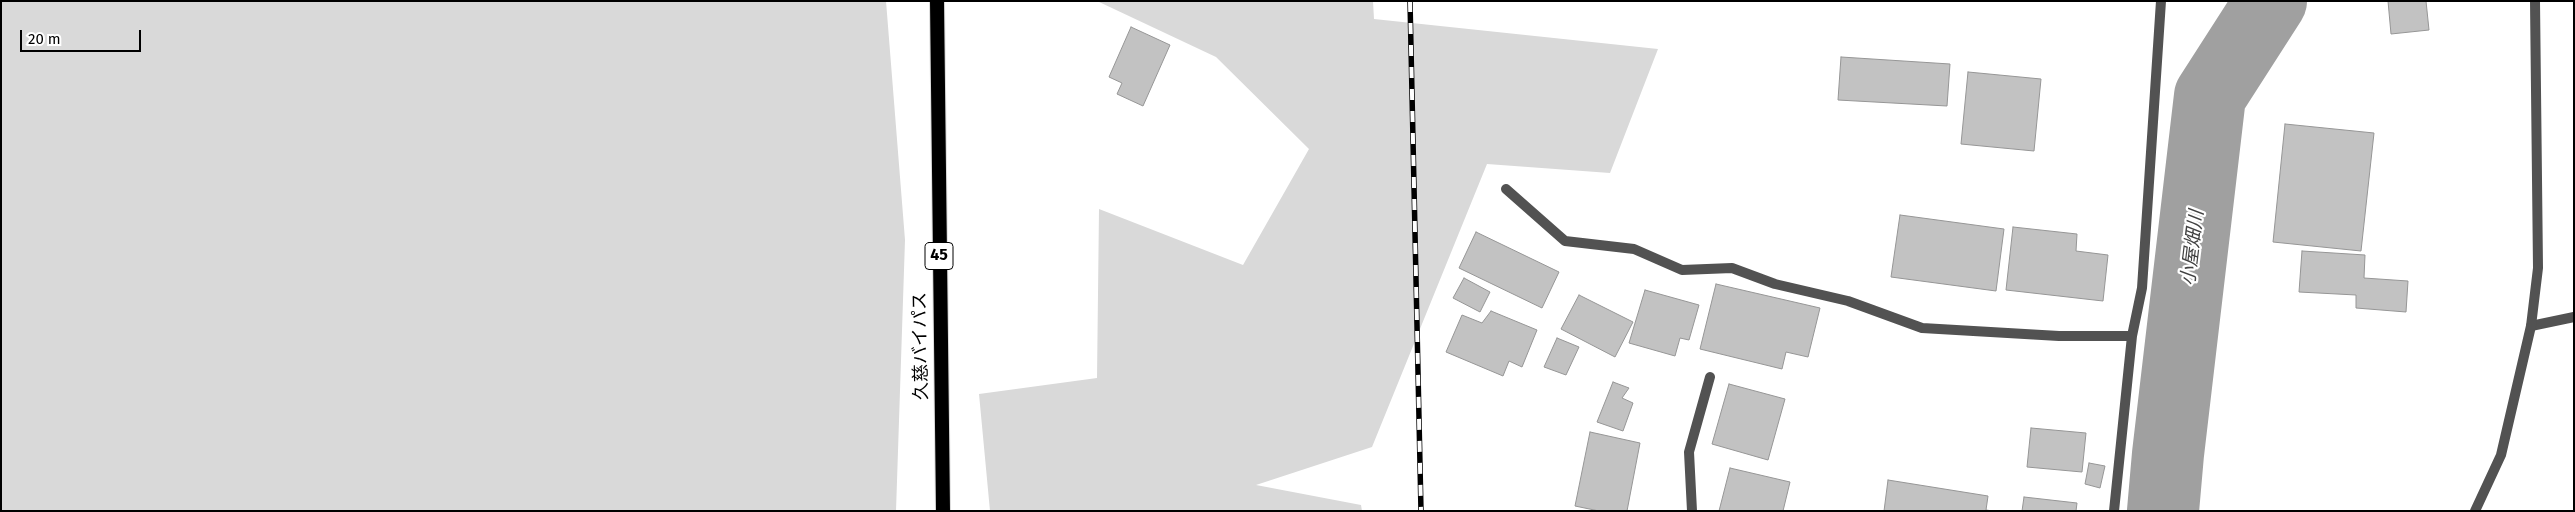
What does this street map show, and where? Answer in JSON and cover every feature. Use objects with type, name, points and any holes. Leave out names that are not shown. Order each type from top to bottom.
[{"type":"highway","name":"久慈バイパス","points":[[937,1],[943,511]]},
{"type":"street","points":[[2114,511],[2132,336],[2142,288],[2161,1]]},
{"type":"street","points":[[2475,511],[2501,454],[2532,326],[2538,268],[2535,1]]},
{"type":"street","points":[[1506,189],[1565,241],[1634,249],[1682,270],[1732,268],[1775,284],[1848,301],[1922,328],[2059,336],[2132,336]]},
{"type":"street","points":[[2532,326],[2574,317]]},
{"type":"street","points":[[1692,511],[1689,452],[1710,377]]},
{"type":"shaded area","points":[[1,1],[886,1],[905,240],[896,511],[1,511]]},
{"type":"shaded area","points":[[1097,1],[1373,1],[1374,19],[1658,49],[1610,173],[1487,164],[1372,447],[1256,485],[1361,505],[1362,511],[990,511],[979,394],[1097,378],[1099,209],[1243,265],[1309,149],[1216,57]]},
{"type":"building","points":[[2388,1],[2426,1],[2429,30],[2391,34]]},
{"type":"building","points":[[1131,27],[1170,45],[1143,106],[1117,94],[1122,83],[1109,77]]},
{"type":"building","points":[[1841,57],[1950,64],[1947,106],[1838,100]]},
{"type":"building","points":[[1968,72],[2041,79],[2034,151],[1961,144]]},
{"type":"building","points":[[2285,124],[2374,133],[2361,251],[2273,242]]},
{"type":"building","points":[[1900,215],[2004,229],[1996,291],[1891,277]]},
{"type":"building","points":[[2013,227],[2077,234],[2076,251],[2108,255],[2103,301],[2006,290]]},
{"type":"building","points":[[1476,232],[1559,272],[1542,308],[1459,268]]},
{"type":"building","points":[[2302,251],[2365,255],[2364,278],[2408,281],[2406,312],[2356,308],[2356,295],[2299,292]]},
{"type":"building","points":[[1464,278],[1490,292],[1480,312],[1453,298]]},
{"type":"building","points":[[1716,284],[1820,308],[1808,357],[1786,352],[1782,369],[1700,349]]},
{"type":"building","points":[[1645,290],[1699,305],[1689,340],[1680,338],[1675,356],[1629,343]]},
{"type":"building","points":[[1579,295],[1633,322],[1615,357],[1561,329]]},
{"type":"building","points":[[1491,311],[1537,330],[1522,367],[1509,361],[1503,376],[1446,352],[1462,315],[1482,323]]},
{"type":"building","points":[[1557,338],[1579,347],[1566,375],[1544,367]]},
{"type":"building","points":[[1613,382],[1629,388],[1622,398],[1633,403],[1623,431],[1597,422]]},
{"type":"building","points":[[1729,384],[1785,399],[1768,460],[1712,444]]},
{"type":"building","points":[[2031,428],[2086,433],[2082,472],[2027,467]]},
{"type":"building","points":[[1590,432],[1640,443],[1627,511],[1599,511],[1575,506]]},
{"type":"building","points":[[2089,463],[2105,466],[2100,488],[2085,484]]},
{"type":"building","points":[[1730,468],[1790,482],[1783,511],[1719,511]]},
{"type":"building","points":[[1888,480],[1988,496],[1986,510],[1993,511],[1884,511]]},
{"type":"building","points":[[2024,497],[2077,503],[2076,511],[2022,511]]},
{"type":"waterway","name":"小屋畑川","points":[[2163,511],[2210,96],[2271,1]]},
{"type":"railway","points":[[1410,1],[1421,511]]}]
